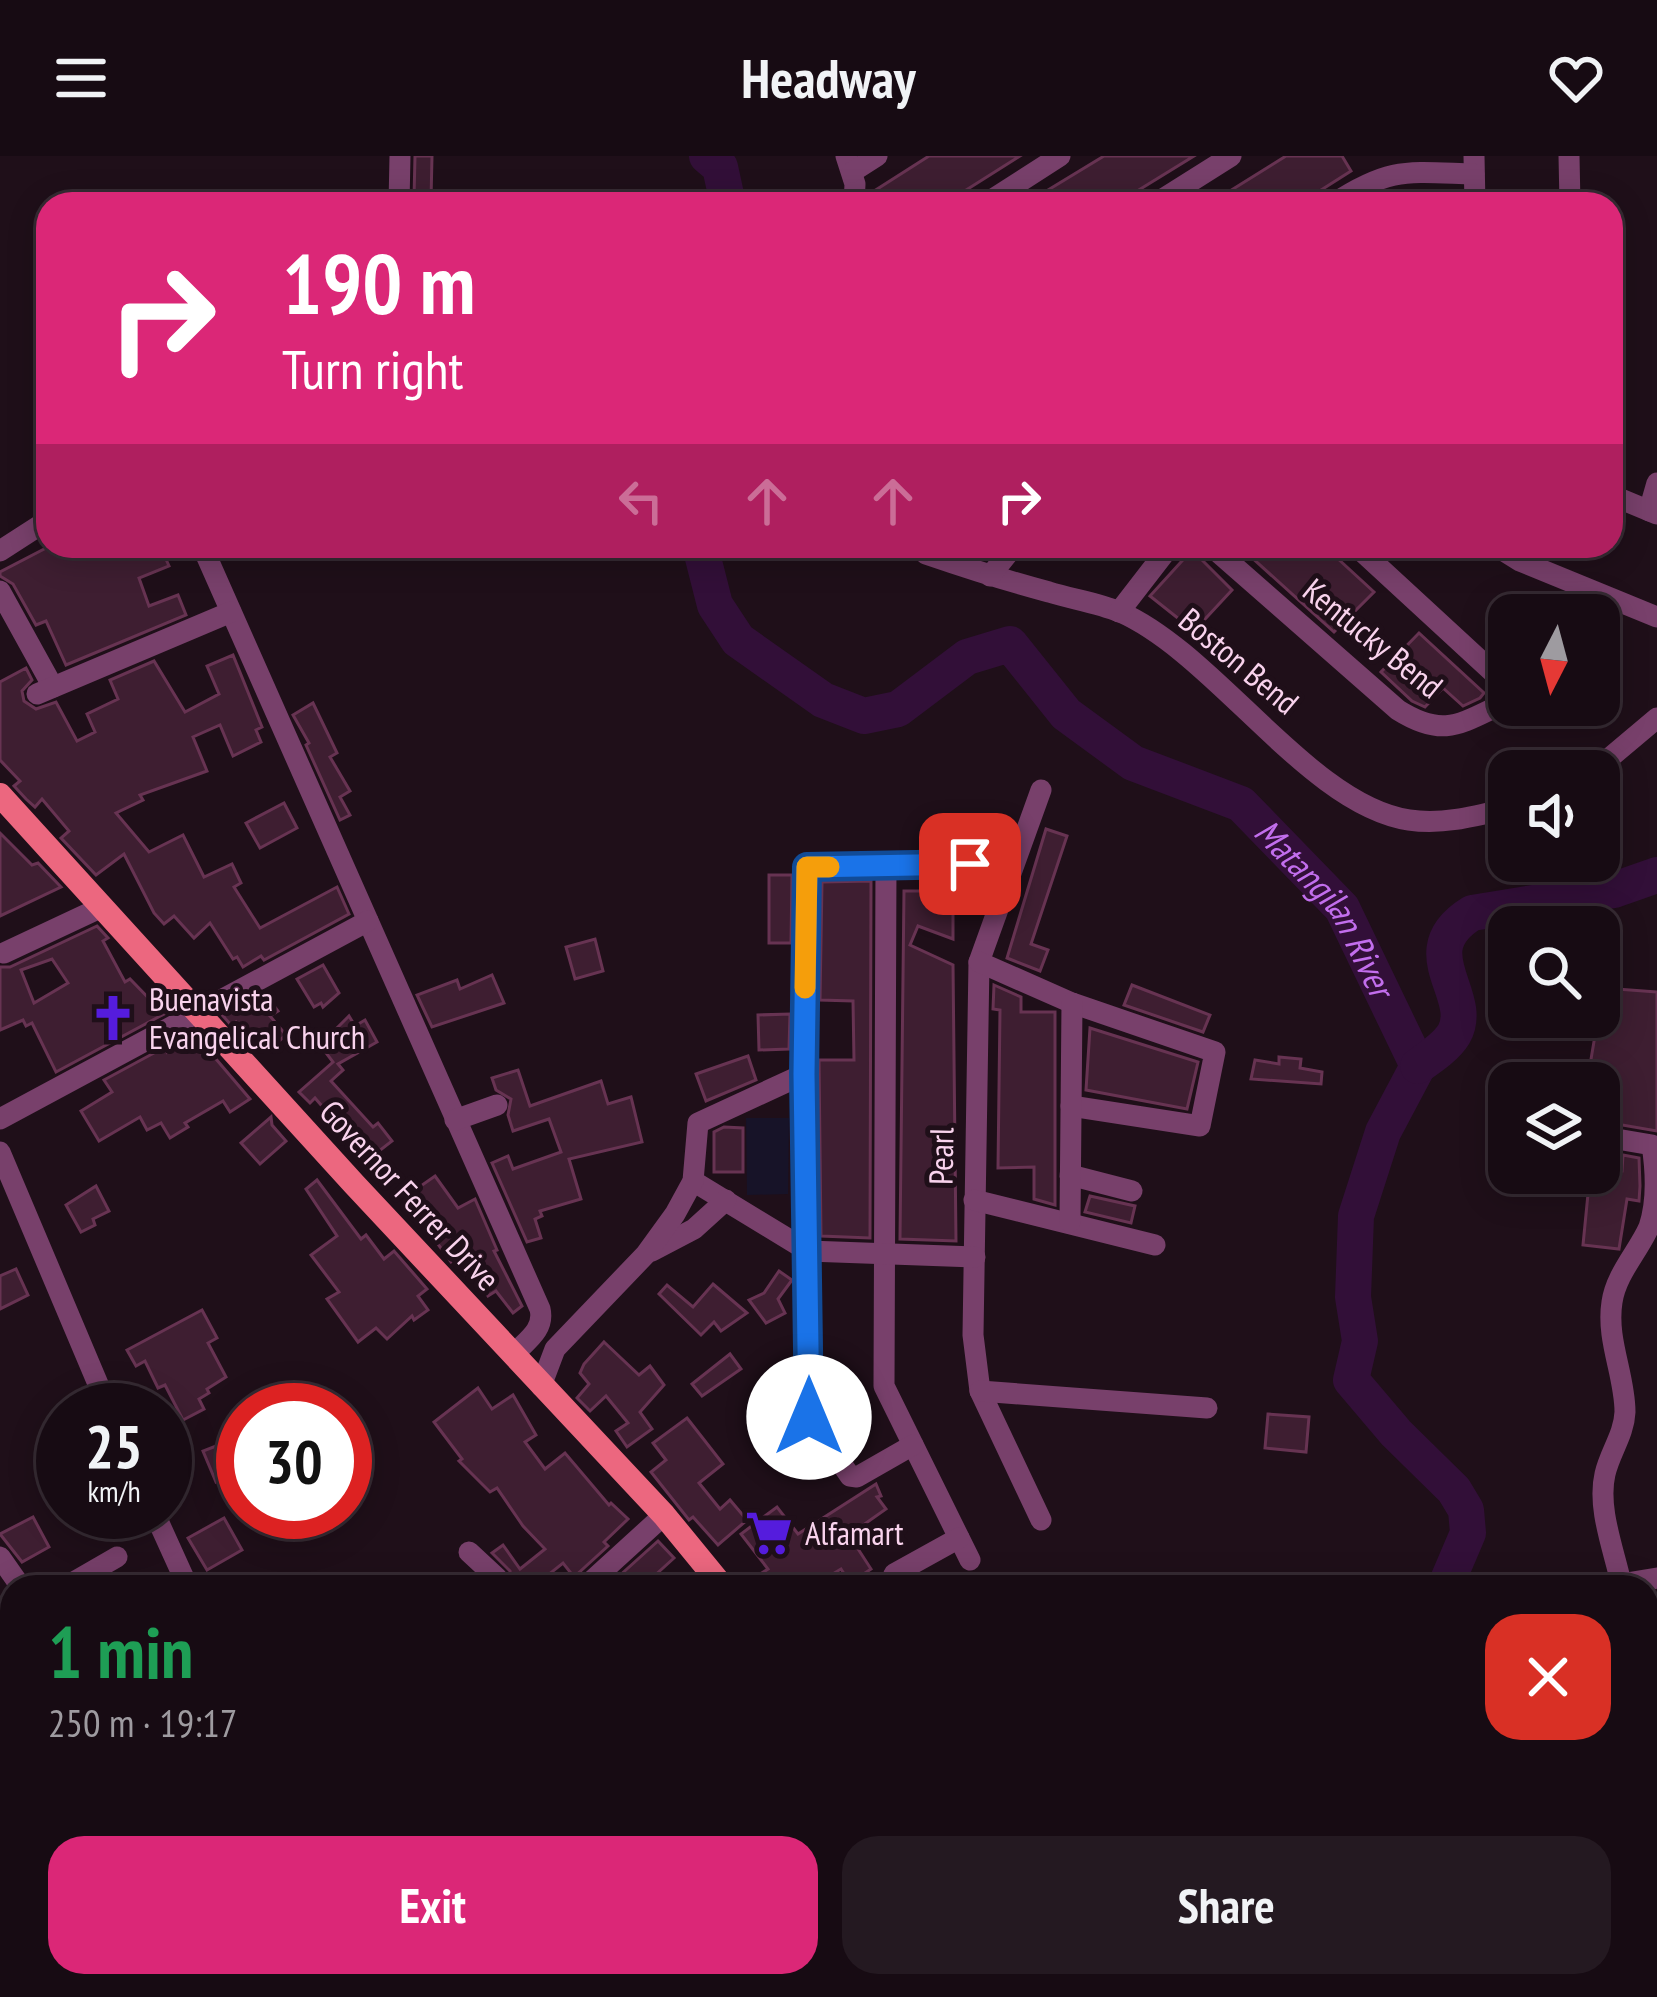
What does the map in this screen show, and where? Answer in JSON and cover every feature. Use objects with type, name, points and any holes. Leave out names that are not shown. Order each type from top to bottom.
[{"type":"main road","name":"Governor Ferrer Drive","points":[[0,795],[664,1515],[713,1575]]},
{"type":"street","points":[[399,192],[400,156]]},
{"type":"street","points":[[849,164],[877,156]]},
{"type":"street","points":[[1004,192],[1060,156]]},
{"type":"street","points":[[1174,192],[1231,156]]},
{"type":"street","points":[[1569,156],[1570,192]]},
{"type":"street","points":[[1352,192],[1389,174],[1474,165]]},
{"type":"street","points":[[1623,500],[1653,513],[1657,483]]},
{"type":"street","points":[[0,551],[36,528]]},
{"type":"street","points":[[207,558],[542,1319],[538,1330],[513,1355]]},
{"type":"street","name":"Boston Bend","points":[[938,558],[1120,612],[1170,644],[1346,793],[1384,814],[1432,822],[1488,813]]},
{"type":"street","points":[[990,576],[1004,558]]},
{"type":"street","points":[[1120,612],[1161,558]]},
{"type":"street","name":"Kentucky Bend","points":[[1225,558],[1398,710],[1419,723],[1436,728],[1488,710]]},
{"type":"street","points":[[1369,558],[1488,668]]},
{"type":"street","points":[[1515,558],[1579,594]]},
{"type":"street","points":[[0,591],[45,691],[231,612]]},
{"type":"street","points":[[1620,610],[1657,617]]},
{"type":"street","points":[[1619,750],[1657,718]]},
{"type":"street","name":"Pearl","points":[[1041,790],[979,962],[974,1200],[974,1335],[980,1391],[1041,1520]]},
{"type":"street","points":[[913,1445],[856,1477],[809,1417],[804,1074],[807,867],[1011,864]]},
{"type":"street","points":[[886,865],[884,1386],[970,1560]]},
{"type":"street","points":[[4,952],[102,907]]},
{"type":"street","points":[[0,1119],[368,921]]},
{"type":"street","points":[[979,962],[1072,1003],[1215,1052],[1201,1126],[1071,1106]]},
{"type":"street","points":[[1070,1222],[1072,1003]]},
{"type":"street","points":[[541,1386],[555,1349],[646,1254],[693,1181],[698,1123],[804,1074]]},
{"type":"street","points":[[454,1120],[496,1105]]},
{"type":"street","points":[[1611,1575],[1603,1489],[1605,1471],[1624,1425],[1625,1406],[1611,1326],[1612,1302],[1655,1212],[1656,1169],[1652,1145],[1620,1140]]},
{"type":"street","points":[[0,1152],[98,1383]]},
{"type":"street","points":[[1070,1175],[1132,1191]]},
{"type":"street","points":[[693,1181],[808,1251],[975,1257]]},
{"type":"street","points":[[646,1254],[694,1229],[726,1200]]},
{"type":"street","points":[[974,1200],[1155,1245]]},
{"type":"street","points":[[980,1391],[1207,1408]]},
{"type":"street","points":[[598,1575],[664,1515]]},
{"type":"street","points":[[893,1574],[959,1538]]},
{"type":"street","points":[[166,1539],[183,1575]]},
{"type":"street","points":[[469,1552],[494,1575]]},
{"type":"street","points":[[86,1575],[117,1557]]},
{"type":"shaded area","points":[[746,1118],[789,1118],[788,1194],[747,1195]]},
{"type":"building","points":[[415,156],[432,156],[431,192],[414,192]]},
{"type":"building","points":[[929,156],[1020,156],[963,192],[873,192]]},
{"type":"building","points":[[1104,156],[1194,156],[1136,192],[1045,192]]},
{"type":"building","points":[[1286,156],[1342,156],[1351,171],[1318,192],[1228,192]]},
{"type":"building","points":[[36,553],[36,558],[165,558],[169,566],[139,578],[149,606],[178,595],[186,615],[66,665],[46,621],[36,625],[13,584],[0,572]]},
{"type":"building","points":[[1185,558],[1200,558],[1232,590],[1194,631],[1150,596]]},
{"type":"building","points":[[1252,558],[1337,558],[1374,592],[1334,632]]},
{"type":"building","points":[[1419,633],[1484,693],[1480,698],[1463,706],[1443,688],[1425,707],[1381,672]]},
{"type":"building","points":[[233,655],[262,727],[256,730],[261,742],[233,756],[220,725],[193,737],[207,771],[140,795],[143,800],[116,813],[149,852],[183,835],[204,877],[232,864],[241,883],[234,887],[260,928],[337,887],[349,914],[243,967],[210,923],[194,938],[174,916],[164,924],[124,854],[96,875],[61,838],[69,831],[42,799],[35,807],[26,799],[14,786],[20,781],[0,760],[0,682],[26,668],[32,680],[22,691],[24,701],[36,709],[56,702],[77,741],[95,732],[87,714],[118,699],[110,680],[154,661],[185,712],[219,694],[207,666]]},
{"type":"building","points":[[313,703],[337,753],[330,757],[350,791],[340,797],[350,815],[340,820],[293,715]]},
{"type":"building","points":[[284,803],[297,828],[260,848],[246,823]]},
{"type":"building","points":[[1046,829],[1067,836],[1031,944],[1048,950],[1040,971],[1007,958]]},
{"type":"building","points":[[0,833],[61,887],[0,916]]},
{"type":"building","points":[[769,875],[792,875],[791,943],[769,943]]},
{"type":"building","points":[[871,881],[870,1238],[821,1236],[819,1060],[854,1060],[853,1001],[820,1000],[822,882]]},
{"type":"building","points":[[904,891],[973,891],[973,909],[953,909],[953,939],[918,926],[910,945],[953,965],[956,1241],[900,1239]]},
{"type":"building","points":[[97,926],[108,938],[103,941],[125,982],[130,979],[164,1014],[56,1072],[32,1023],[26,1026],[23,1020],[0,1030],[0,967],[10,967]],"holes":[[[52,959],[68,983],[34,1003],[21,970]]]},
{"type":"building","points":[[595,939],[603,971],[575,979],[566,947]]},
{"type":"building","points":[[323,965],[339,993],[323,1007],[321,1003],[314,1007],[297,979]]},
{"type":"building","points":[[492,975],[504,1003],[432,1027],[417,995],[457,980],[460,989]]},
{"type":"building","points":[[994,985],[1021,997],[1021,1012],[1055,1012],[1055,1205],[1034,1199],[1034,1167],[998,1168],[1000,1010],[993,1009]]},
{"type":"building","points":[[1132,985],[1210,1015],[1203,1032],[1124,1005]]},
{"type":"building","points":[[1620,989],[1657,992],[1657,1131],[1620,1125],[1620,1062],[1591,1062],[1595,1038],[1620,1038]]},
{"type":"building","points":[[265,994],[278,1011],[270,1016],[286,1035],[273,1046],[265,1036],[252,1046],[236,1022],[232,1026],[223,1016]]},
{"type":"building","points":[[790,1014],[789,1049],[759,1050],[758,1015]]},
{"type":"building","points":[[349,1016],[355,1026],[365,1020],[377,1042],[338,1064],[343,1070],[331,1081],[392,1141],[374,1155],[346,1121],[340,1127],[315,1098],[310,1103],[299,1092],[333,1062],[320,1045]]},
{"type":"building","points":[[1090,1028],[1198,1062],[1187,1109],[1086,1090]]},
{"type":"building","points":[[193,1032],[250,1099],[230,1112],[223,1101],[185,1123],[188,1127],[170,1138],[161,1123],[147,1130],[140,1117],[99,1141],[81,1111],[112,1092],[104,1080],[165,1047],[167,1052]]},
{"type":"building","points":[[748,1056],[756,1080],[706,1101],[696,1074]]},
{"type":"building","points":[[1279,1057],[1301,1059],[1300,1068],[1322,1072],[1321,1084],[1251,1079],[1255,1060],[1279,1064]]},
{"type":"building","points":[[518,1070],[530,1106],[601,1081],[608,1104],[631,1097],[642,1142],[569,1159],[581,1199],[540,1211],[542,1216],[535,1219],[541,1238],[527,1242],[492,1163],[508,1156],[513,1169],[561,1152],[549,1119],[513,1131],[508,1115],[511,1099],[496,1090],[492,1078]]},
{"type":"building","points":[[271,1117],[286,1141],[260,1164],[241,1143]]},
{"type":"building","points":[[743,1128],[743,1172],[714,1172],[714,1132]]},
{"type":"building","points":[[1623,1155],[1639,1158],[1639,1201],[1627,1199],[1619,1249],[1583,1245],[1588,1194],[1620,1194]]},
{"type":"building","points":[[435,1176],[458,1208],[475,1199],[522,1306],[513,1313],[496,1291],[488,1296],[462,1254],[451,1262],[421,1221],[432,1213],[415,1190]]},
{"type":"building","points":[[317,1180],[361,1239],[366,1235],[384,1259],[394,1251],[427,1289],[418,1296],[428,1310],[414,1320],[412,1316],[387,1339],[376,1328],[358,1342],[327,1299],[339,1292],[311,1255],[337,1236],[306,1189]]},
{"type":"building","points":[[96,1186],[109,1211],[81,1232],[66,1205]]},
{"type":"building","points":[[1090,1196],[1135,1206],[1131,1223],[1085,1212]]},
{"type":"building","points":[[16,1269],[28,1295],[0,1309],[0,1276]]},
{"type":"building","points":[[779,1271],[792,1280],[778,1299],[785,1313],[766,1323],[749,1300],[764,1293]]},
{"type":"building","points":[[713,1284],[747,1313],[721,1331],[714,1322],[701,1335],[659,1294],[667,1285],[693,1307]]},
{"type":"building","points":[[202,1310],[217,1338],[208,1343],[226,1377],[207,1389],[209,1393],[199,1399],[204,1409],[192,1415],[192,1383],[156,1383],[145,1361],[136,1366],[127,1350]]},
{"type":"building","points":[[604,1342],[639,1375],[650,1366],[664,1385],[640,1412],[652,1429],[627,1447],[616,1431],[628,1423],[606,1396],[590,1411],[577,1398],[589,1384],[580,1373],[584,1364]]},
{"type":"building","points":[[730,1354],[741,1369],[702,1396],[692,1384]]},
{"type":"building","points":[[478,1388],[492,1409],[513,1395],[536,1435],[525,1442],[545,1469],[565,1453],[609,1505],[628,1519],[604,1542],[608,1546],[576,1575],[563,1563],[548,1575],[510,1575],[492,1553],[503,1545],[520,1569],[545,1549],[497,1488],[490,1492],[459,1461],[462,1459],[434,1422]]},
{"type":"building","points":[[1268,1414],[1309,1417],[1306,1452],[1265,1448]]},
{"type":"building","points":[[687,1418],[723,1464],[699,1483],[720,1509],[730,1500],[747,1520],[718,1545],[693,1517],[689,1520],[651,1472],[666,1460],[653,1443]]},
{"type":"building","points":[[216,1446],[216,1482],[203,1451]]},
{"type":"building","points":[[876,1484],[881,1496],[877,1497],[886,1509],[849,1535],[871,1569],[862,1575],[845,1575],[841,1569],[831,1575],[759,1575],[768,1569],[741,1534],[777,1507],[798,1534]]},
{"type":"building","points":[[33,1517],[36,1539],[45,1539],[49,1547],[22,1562],[0,1534]]},
{"type":"building","points":[[216,1522],[216,1539],[236,1539],[242,1550],[207,1570],[189,1539]]},
{"type":"building","points":[[658,1541],[674,1558],[655,1575],[620,1575]]},
{"type":"waterway","name":"Matangilan River","points":[[707,156],[720,167],[725,192]]},
{"type":"waterway","name":"Matangilan River","points":[[703,558],[715,605],[738,640],[823,700],[864,716],[898,709],[967,657],[1010,644],[1066,714],[1133,763],[1241,804],[1342,908],[1418,1066],[1383,1132],[1356,1216],[1353,1297],[1360,1341],[1351,1380],[1454,1490],[1466,1510],[1468,1533],[1450,1575]]},
{"type":"waterway","points":[[1418,1066],[1454,1034],[1459,1019],[1444,958],[1446,943],[1454,928],[1472,913],[1614,890],[1657,875]]},
{"type":"slow traffic","points":[[805,988],[807,867],[829,867]]},
{"type":"place","name":"Buenavista Evangelical Church","points":[[113,1018]]},
{"type":"place","name":"Alfamart","points":[[769,1533]]},
{"type":"route","points":[[809,1417],[804,1074],[807,867],[970,864]]}]
